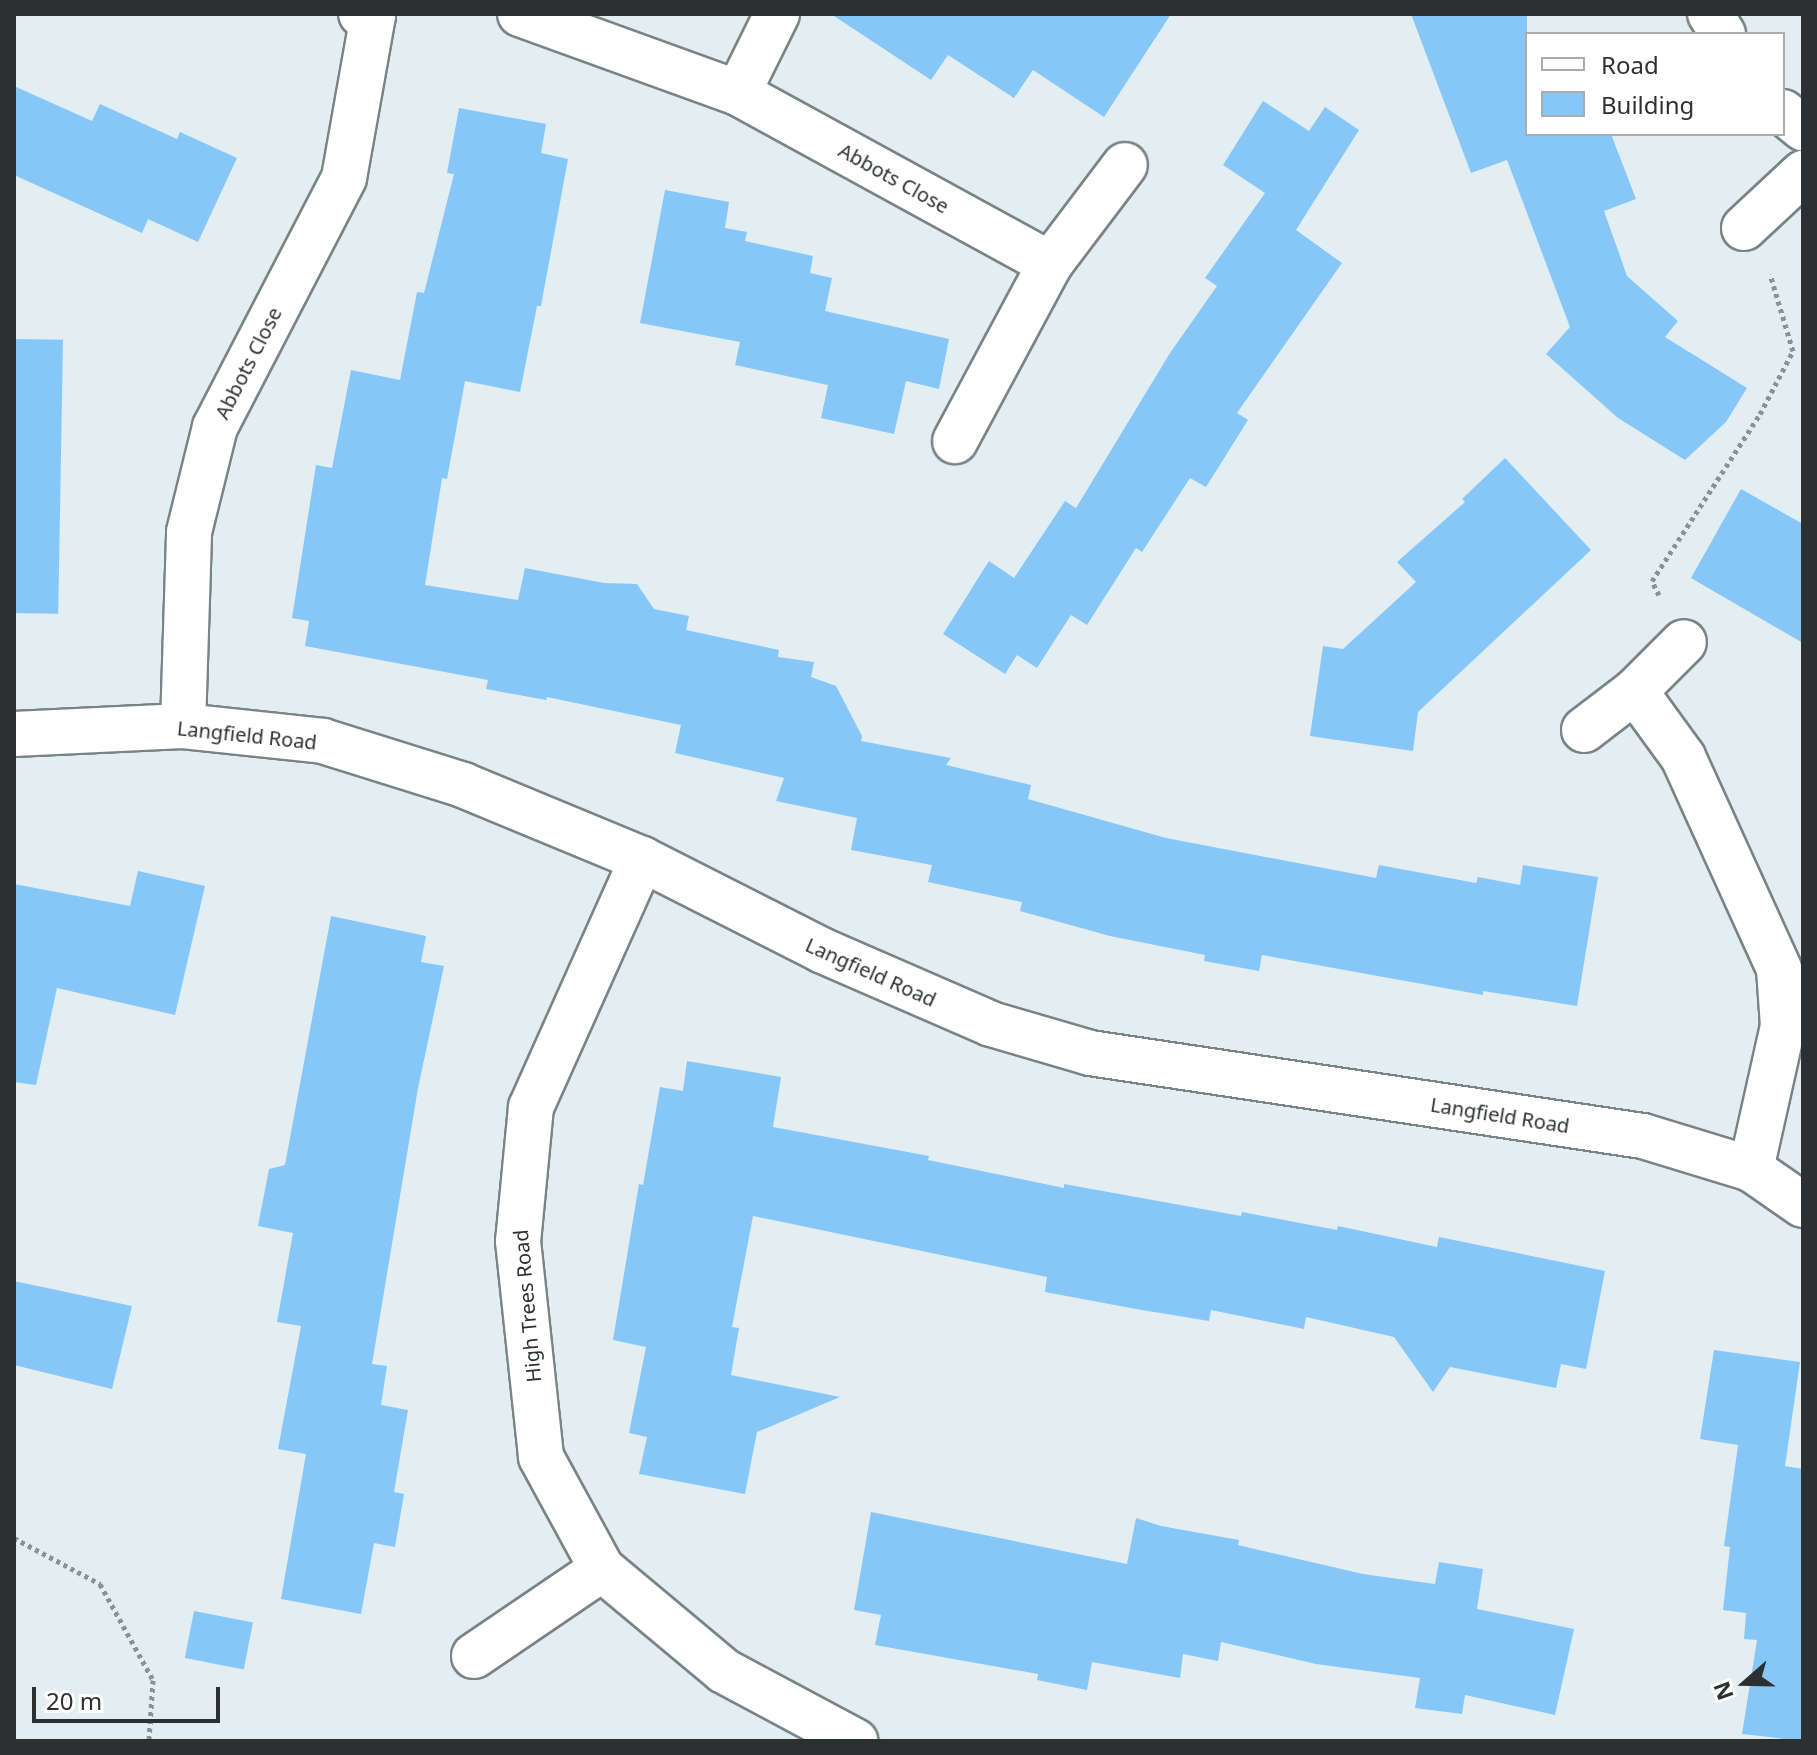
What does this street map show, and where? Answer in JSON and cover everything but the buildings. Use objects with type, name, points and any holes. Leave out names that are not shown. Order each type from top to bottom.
[{"type":"street","name":"Abbots Close","points":[[520,14],[738,93],[1050,264]]},
{"type":"street","points":[[738,93],[777,14]]},
{"type":"street","points":[[1710,14],[1722,32]]},
{"type":"street","name":"Abbots Close","points":[[183,726],[189,532],[215,427],[344,178],[372,15]]},
{"type":"street","points":[[1785,114],[1803,128]]},
{"type":"street","points":[[955,441],[1050,264],[1125,165]]},
{"type":"street","points":[[1744,228],[1803,173]]},
{"type":"street","points":[[1584,730],[1635,691],[1684,642]]},
{"type":"street","points":[[1635,691],[1683,757],[1779,969],[1783,1026],[1751,1169]]},
{"type":"street","name":"Langfield Road","points":[[14,734],[183,726],[323,741],[463,785],[642,859],[821,950],[991,1024],[1090,1053],[1643,1136],[1751,1169],[1803,1205]]},
{"type":"street","name":"High Trees Road","points":[[642,859],[531,1107],[518,1241],[541,1457],[602,1569],[724,1671],[855,1741]]},
{"type":"street","points":[[474,1656],[602,1569]]},
{"type":"path","points":[[1684,642],[1652,581],[1760,414],[1793,351],[1772,277],[1744,228]]},
{"type":"path","points":[[14,1538],[100,1584],[153,1680],[149,1741]]}]
